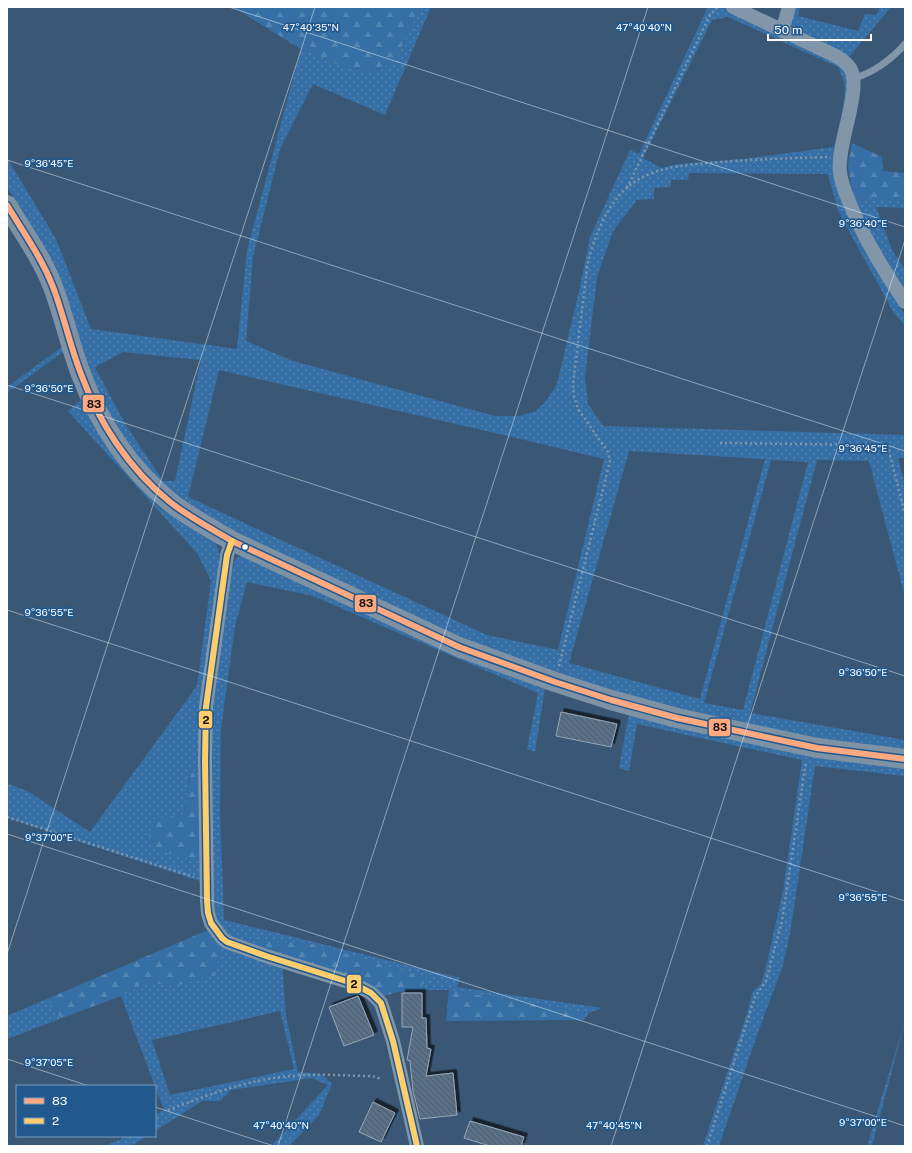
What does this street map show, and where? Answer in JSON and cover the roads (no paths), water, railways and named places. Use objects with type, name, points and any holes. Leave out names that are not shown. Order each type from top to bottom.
[{"type":"street","points":[[734,7],[841,59],[850,68],[854,78],[852,101],[840,156],[840,172],[857,223],[883,269],[905,302]]},
{"type":"street","points":[[782,31],[789,7]]},
{"type":"street","points":[[7,205],[39,258],[53,287],[84,381],[103,424],[117,445],[136,468],[170,503],[201,523],[232,541],[459,647],[554,682],[611,700],[677,718],[809,746],[905,760]]},
{"type":"street","points":[[232,541],[227,555],[206,707],[204,760],[206,880],[208,913],[211,923],[222,938],[227,942],[352,983],[371,993],[381,1003],[393,1041],[417,1146]]},
{"type":"lane","points":[[854,78],[863,76],[896,54],[905,44]]}]
